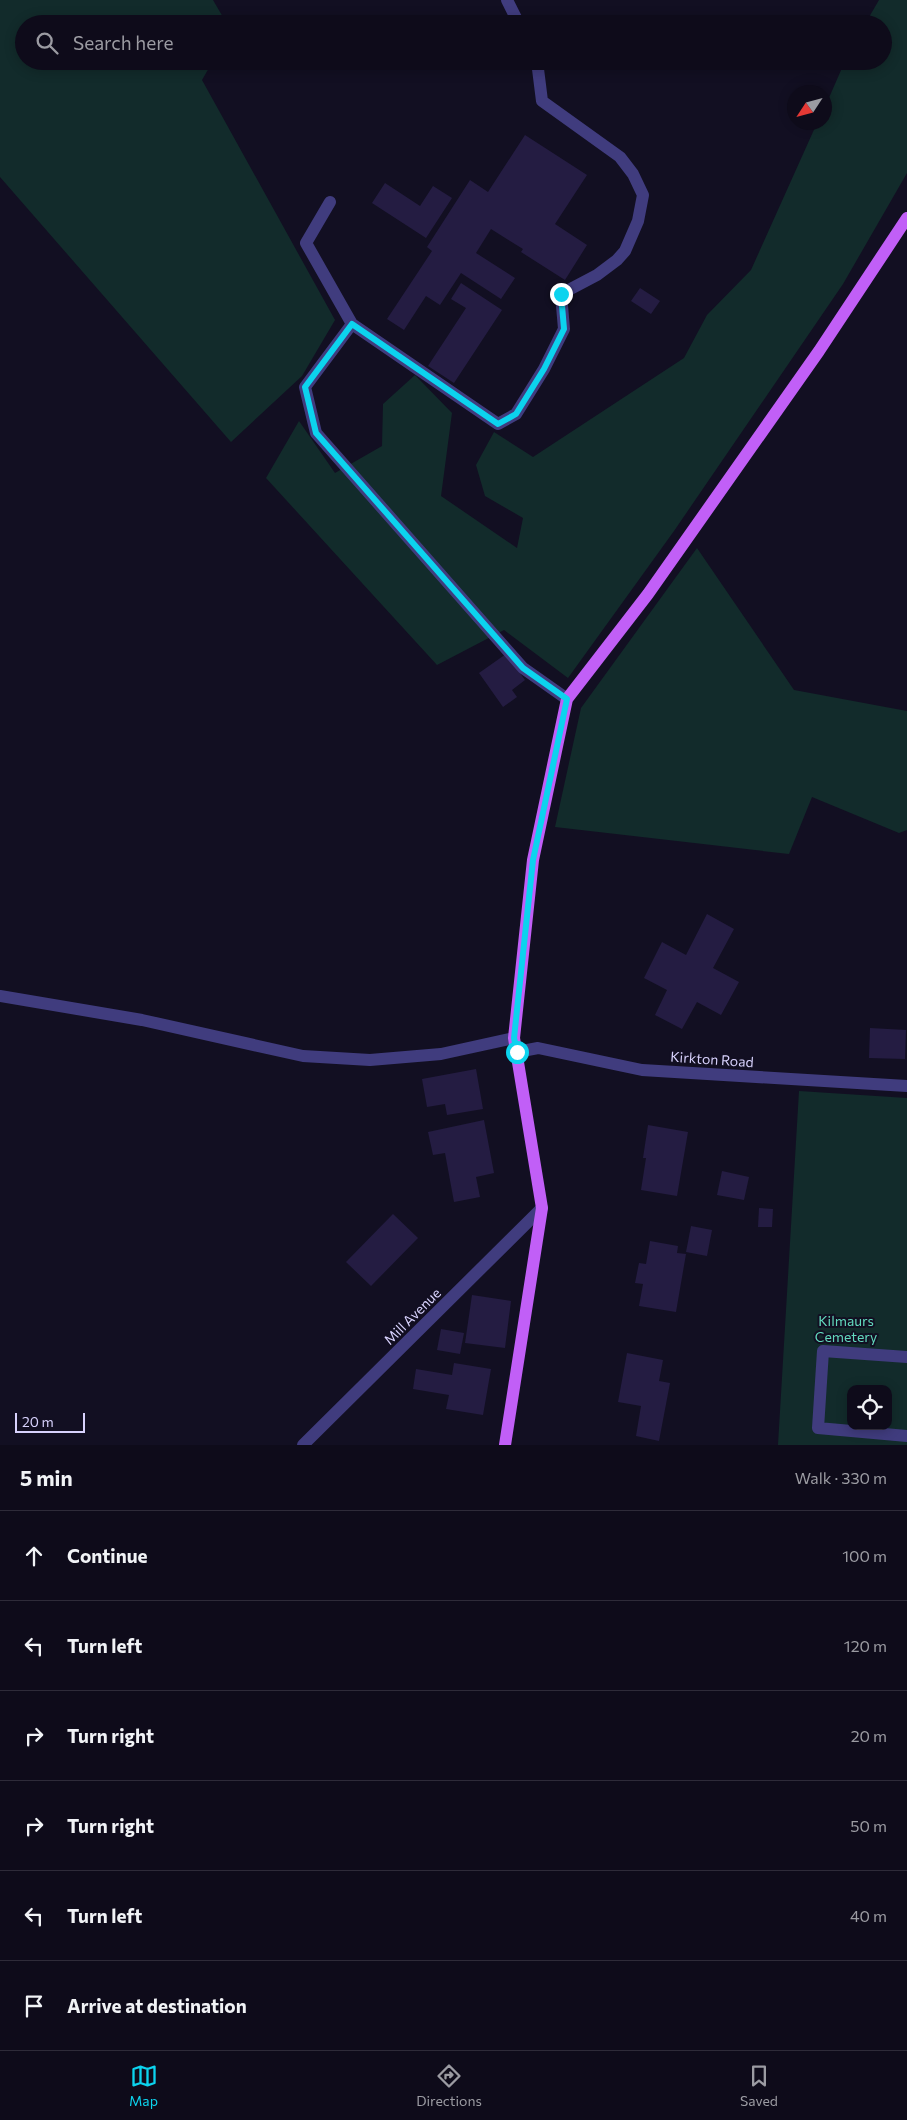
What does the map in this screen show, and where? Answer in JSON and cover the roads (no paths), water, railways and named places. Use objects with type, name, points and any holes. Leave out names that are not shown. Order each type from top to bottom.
[{"type":"main road","points":[[505,1445],[542,1208],[514,1038],[533,860],[567,699],[648,594],[819,351],[907,218]]},
{"type":"street","points":[[507,0],[514,15]]},
{"type":"street","points":[[330,202],[306,242],[352,324],[498,424],[516,414],[544,369],[564,329],[561,294],[597,275],[618,260],[625,251],[638,221],[642,195],[633,174],[620,157],[542,101],[538,70]]},
{"type":"street","points":[[352,324],[305,387],[316,433],[523,668],[567,699]]},
{"type":"street","points":[[0,996],[142,1020],[303,1056],[370,1060],[441,1054],[514,1038]]},
{"type":"street","name":"Kirkton Road","points":[[517,1052],[538,1048],[642,1070],[907,1086]]},
{"type":"street","name":"Mill Avenue","points":[[303,1445],[542,1208]]},
{"type":"street","points":[[907,1357],[822,1351],[818,1428],[907,1436]]},
{"type":"park label","name":"Kilmaurs Cemetery","points":[[846,1328]]}]
